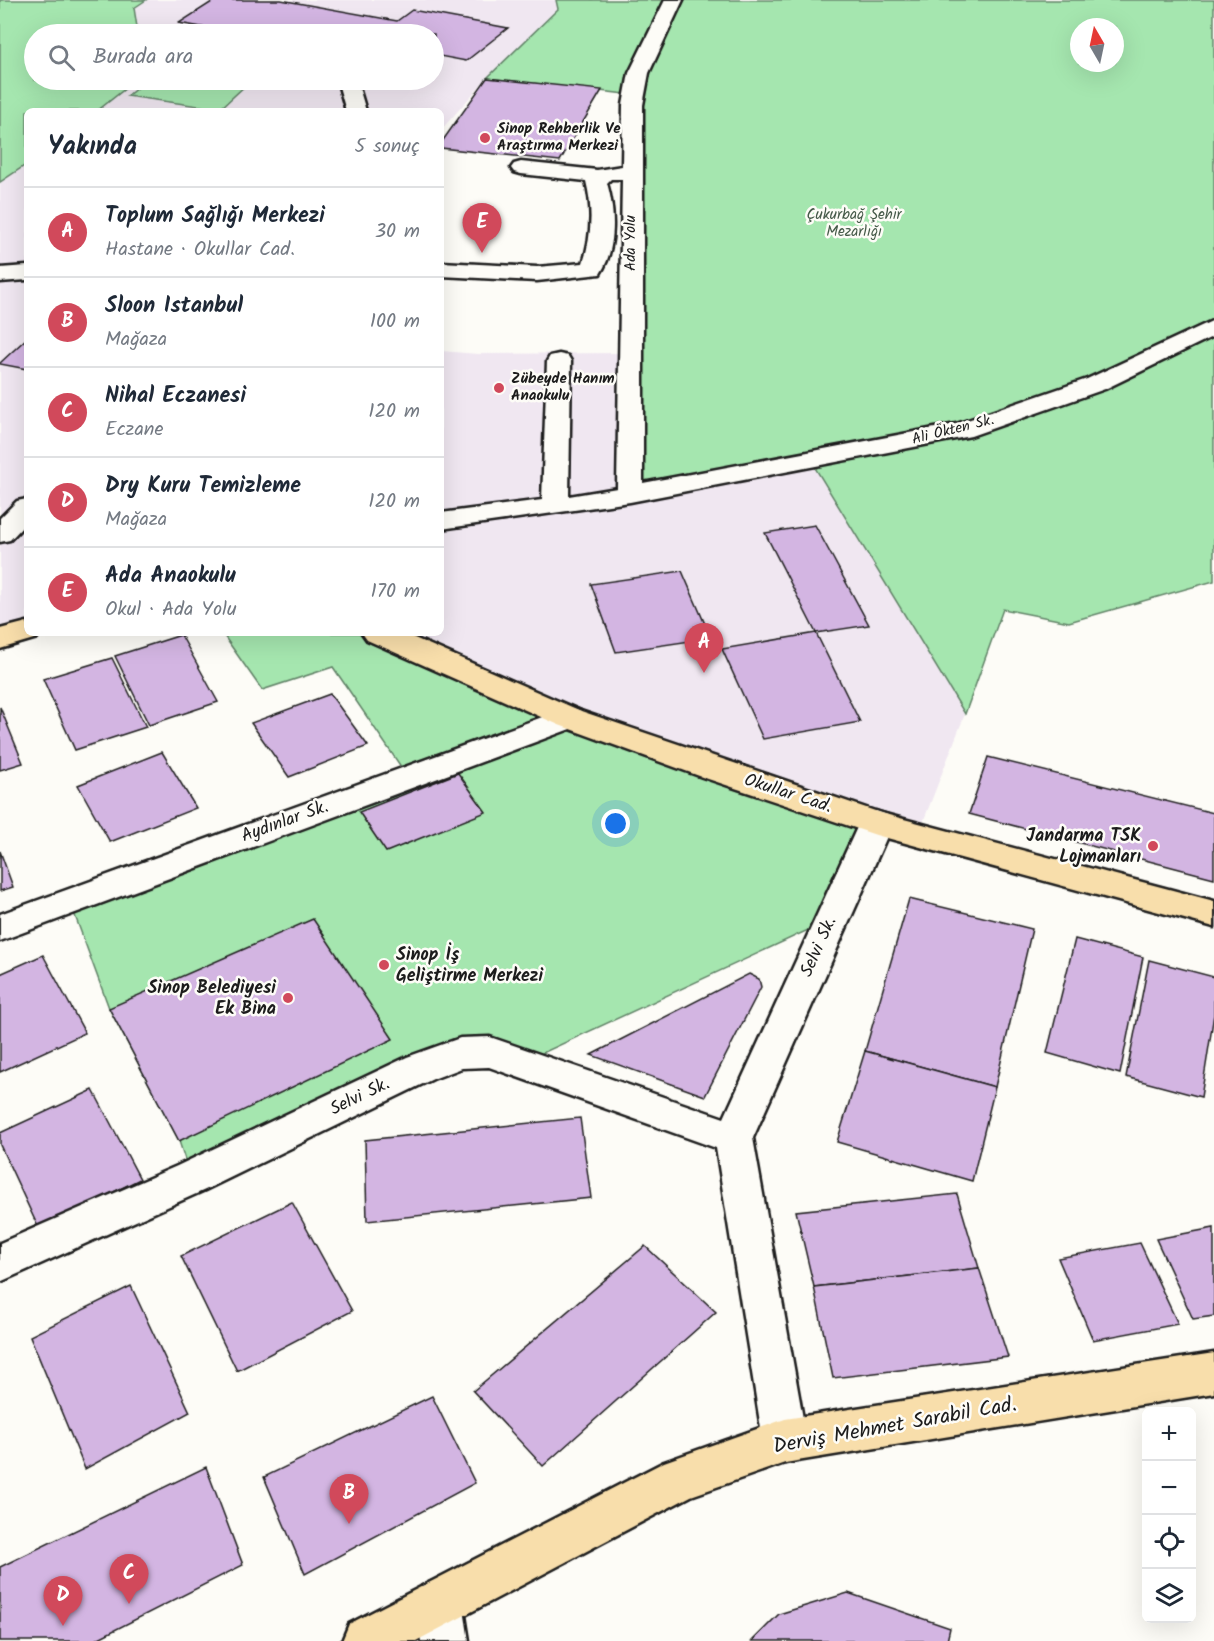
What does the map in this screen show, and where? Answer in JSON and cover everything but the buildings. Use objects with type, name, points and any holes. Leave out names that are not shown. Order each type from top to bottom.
[{"type":"main road","points":[[0,639],[24,632]]},
{"type":"main road","name":"Okullar Cad.","points":[[384,636],[570,718],[713,770],[876,823],[1214,914]]},
{"type":"main road","name":"Derviş Mehmet Sarabil Cad.","points":[[366,1641],[442,1622],[680,1478],[785,1441],[1214,1373]]},
{"type":"street","name":"Ada Yolu","points":[[630,494],[633,105],[639,73],[674,0]]},
{"type":"street","points":[[350,90],[355,108]]},
{"type":"street","points":[[520,168],[602,177]]},
{"type":"street","points":[[444,269],[537,274],[592,269],[604,209],[596,181],[606,173],[631,172]]},
{"type":"street","points":[[0,275],[24,273]]},
{"type":"street","name":"Ali Ökten Sk.","points":[[444,521],[555,506],[677,486],[962,431],[1096,384],[1214,327]]},
{"type":"street","points":[[555,506],[559,361]]},
{"type":"street","points":[[0,534],[24,510]]},
{"type":"street","name":"Aydınlar Sk.","points":[[0,928],[570,718]]},
{"type":"street","name":"Selvi Sk.","points":[[0,1263],[191,1178],[420,1068],[460,1053],[490,1052],[734,1138],[876,823]]},
{"type":"street","points":[[734,1138],[785,1441]]},
{"type":"shaded area","points":[[146,0],[556,0],[558,9],[487,78],[444,127],[444,108],[101,108],[123,90],[444,90],[444,24],[137,24],[134,8]]},
{"type":"shaded area","points":[[24,166],[24,632],[0,639],[0,182]]},
{"type":"shaded area","points":[[444,351],[478,354],[631,353],[811,461],[965,714],[918,835],[713,769],[384,636],[444,636]]},
{"type":"green space","points":[[0,0],[146,0],[134,8],[137,24],[24,24],[24,90],[123,90],[101,108],[24,108],[24,166],[0,182]]},
{"type":"green space","name":"Çukurbağ Şehir Mezarlığı","points":[[556,0],[1214,0],[1214,581],[1069,622],[1003,609],[965,714],[811,461],[630,494],[634,95],[487,78],[558,9]]},
{"type":"green space","points":[[134,90],[240,90],[221,108],[127,96]]},
{"type":"green space","points":[[224,636],[384,636],[570,718],[876,823],[832,919],[521,1063],[490,1052],[191,1178],[179,1141],[109,1008],[70,902],[408,777],[333,667],[262,690]]},
{"type":"place","name":"Sinop Rehberlik Ve Araştırma Merkezi","points":[[485,138]]},
{"type":"place","name":"Ada Anaokulu","points":[[482,253]]},
{"type":"place","name":"Zübeyde Hanım Anaokulu","points":[[499,388]]},
{"type":"place","name":"Toplum Sağlığı Merkezi","points":[[704,673]]},
{"type":"place","name":"Jandarma TSK Lojmanları","points":[[1153,846]]},
{"type":"place","name":"Sinop İş Geliştirme Merkezi","points":[[384,965]]},
{"type":"place","name":"Sinop Belediyesi Ek Bina","points":[[288,998]]},
{"type":"place","name":"Sloon Istanbul","points":[[349,1524]]},
{"type":"place","name":"Nihal Eczanesi","points":[[129,1604]]},
{"type":"place","name":"Dry Kuru Temizleme","points":[[63,1626]]}]
